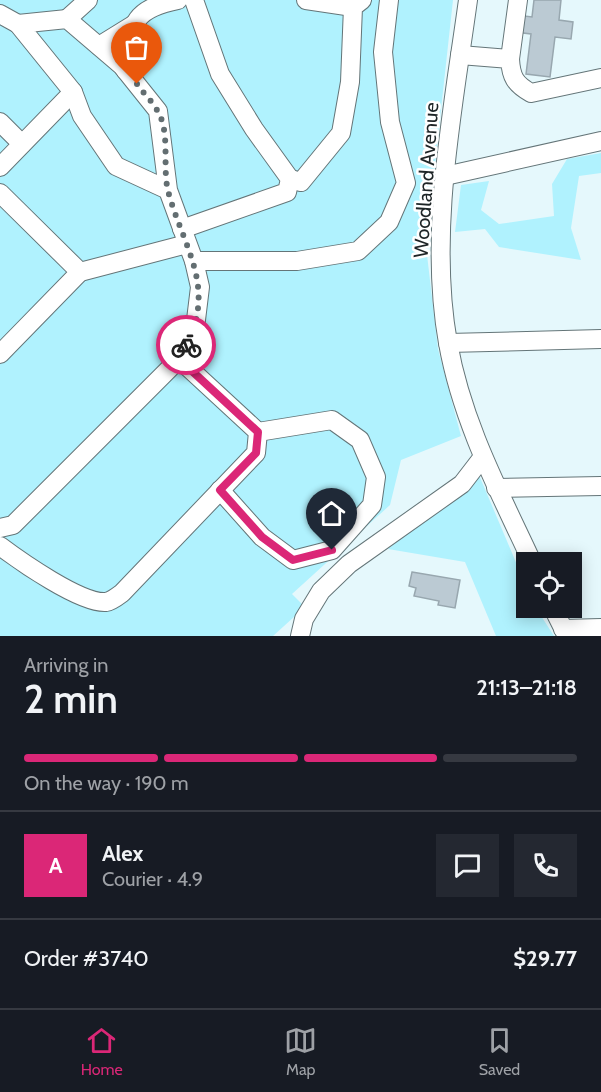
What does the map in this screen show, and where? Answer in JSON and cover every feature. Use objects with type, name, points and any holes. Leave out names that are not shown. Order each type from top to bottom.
[{"type":"street","points":[[18,24],[67,19],[88,0]]},
{"type":"street","points":[[99,46],[133,25],[144,11],[178,0]]},
{"type":"street","points":[[194,0],[220,75],[254,129],[290,179],[301,182],[341,133],[350,82],[357,3],[306,0]]},
{"type":"street","points":[[194,261],[297,261],[358,251],[389,222],[405,183],[390,122],[383,52],[389,0]]},
{"type":"street","name":"Woodland Avenue","points":[[468,0],[445,176],[442,252],[448,343],[468,419],[482,458],[527,552]]},
{"type":"street","points":[[518,0],[510,59],[511,76],[519,86],[531,93],[601,78]]},
{"type":"street","points":[[0,14],[18,24],[73,92],[82,116],[116,166],[168,190]]},
{"type":"street","points":[[67,19],[126,71],[158,111],[168,190],[194,261],[200,287],[195,328],[179,359],[7,527],[7,551],[32,570],[94,600],[108,602],[122,593],[256,453],[258,432]]},
{"type":"street","points":[[126,71],[133,25]]},
{"type":"street","points":[[460,55],[510,59]]},
{"type":"street","points":[[0,167],[73,92]]},
{"type":"street","points":[[0,122],[22,144]]},
{"type":"street","points":[[445,176],[601,141]]},
{"type":"street","points":[[0,354],[80,272],[185,237],[287,192],[290,179]]},
{"type":"street","points":[[0,193],[80,272]]},
{"type":"street","points":[[448,343],[601,339]]},
{"type":"street","points":[[179,359],[258,432]]},
{"type":"street","points":[[220,490],[262,537],[293,560],[332,550],[372,505],[376,477],[360,440],[332,420],[258,432]]},
{"type":"street","points":[[300,636],[304,619],[321,591],[349,564],[462,484],[482,458]]},
{"type":"street","points":[[496,488],[601,486]]},
{"type":"street","points":[[558,618],[565,632],[601,628]]},
{"type":"shaded area","points":[[0,0],[453,0],[426,246],[438,349],[461,436],[401,460],[390,505],[292,594],[305,607],[273,636],[0,636]]},
{"type":"shaded area","points":[[601,153],[601,173],[579,176],[571,228],[581,260],[499,247],[485,229],[455,232],[461,185],[489,181],[481,210],[499,224],[554,216],[552,184],[567,159]]},
{"type":"shaded area","points":[[479,475],[516,562],[516,618],[542,618],[554,636],[496,636],[465,562],[388,549]]},
{"type":"building","points":[[534,0],[561,0],[559,20],[573,22],[571,39],[555,37],[550,77],[526,74],[531,34],[515,32],[517,15],[532,17]]},
{"type":"building","points":[[412,572],[460,580],[455,608],[438,605],[439,601],[414,596],[416,588],[409,586]]},
{"type":"way so far","points":[[137,84],[158,111],[164,137],[168,190],[194,261],[200,287],[195,328],[186,345]]},
{"type":"route","points":[[186,345],[179,359],[258,432],[256,453],[220,490],[262,537],[293,560],[332,550]]}]
